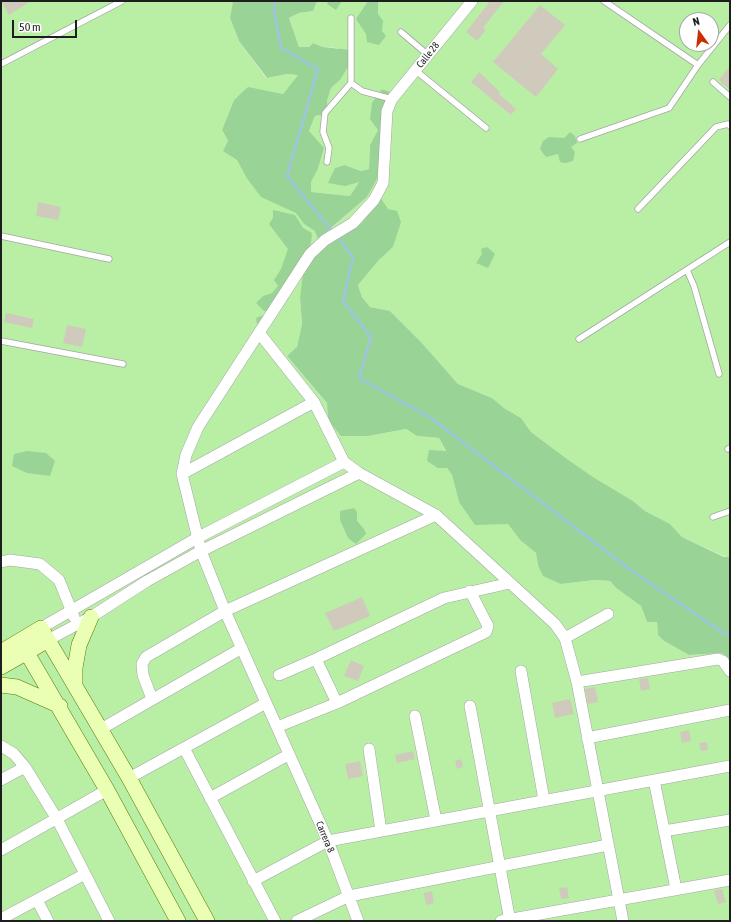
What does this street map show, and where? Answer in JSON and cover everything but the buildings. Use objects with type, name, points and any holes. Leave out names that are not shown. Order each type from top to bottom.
[{"type":"main road","points":[[75,686],[75,668],[79,645],[91,617]]},
{"type":"main road","points":[[1,667],[24,646],[45,634],[129,778],[207,921]]},
{"type":"main road","points":[[1,652],[24,646]]},
{"type":"main road","points":[[24,646],[60,706],[178,921]]},
{"type":"main road","points":[[1,685],[17,687],[60,706]]},
{"type":"street","name":"Calle 28","points":[[182,474],[186,455],[198,427],[260,334],[310,254],[325,240],[353,222],[374,200],[383,183],[387,111],[392,98],[472,1]]},
{"type":"street","points":[[260,334],[314,402],[344,462],[359,473],[436,515],[555,624],[565,638],[577,682],[623,921]]},
{"type":"street","points":[[182,474],[314,402]]},
{"type":"street","points":[[45,634],[72,610],[197,538],[344,462]]},
{"type":"street","points":[[45,634],[77,625],[148,581],[201,551],[359,473]]},
{"type":"street","name":"Carrera 8","points":[[182,474],[201,551],[225,611],[288,755],[328,841],[358,921]]},
{"type":"street","points":[[152,700],[143,675],[142,664],[146,657],[225,611],[436,515]]},
{"type":"street","points":[[1,562],[10,560],[40,564],[59,580],[77,625]]},
{"type":"street","points":[[278,675],[316,659],[444,598],[510,582]]},
{"type":"street","points":[[277,727],[337,703],[486,632],[488,626],[470,591]]},
{"type":"street","points":[[565,638],[608,614]]},
{"type":"street","points":[[101,729],[242,648]]},
{"type":"street","points":[[316,659],[337,703]]},
{"type":"street","points":[[577,682],[718,659],[722,661],[730,671]]},
{"type":"street","points":[[521,671],[544,800]]},
{"type":"street","points":[[129,778],[266,703]]},
{"type":"street","points":[[470,706],[501,866],[507,920],[730,880]]},
{"type":"street","points":[[587,738],[730,710]]},
{"type":"street","points":[[415,716],[436,820]]},
{"type":"street","points":[[1,746],[14,754],[25,767],[57,819],[109,921]]},
{"type":"street","points":[[184,748],[275,921]]},
{"type":"street","points":[[369,749],[381,831]]},
{"type":"street","points":[[210,798],[288,755]]},
{"type":"street","points":[[253,881],[328,841],[730,766]]},
{"type":"street","points":[[1,780],[25,767]]},
{"type":"street","points":[[654,780],[676,889]]},
{"type":"street","points":[[1,850],[107,790]]},
{"type":"street","points":[[664,831],[730,820]]},
{"type":"street","points":[[297,921],[349,896],[608,845]]},
{"type":"street","points":[[1,919],[85,874]]},
{"type":"street","points":[[37,900],[48,921]]},
{"type":"lane","points":[[1,64],[122,1]]},
{"type":"lane","points":[[604,1],[698,65]]},
{"type":"lane","points":[[327,162],[329,148],[323,132],[325,113],[351,83],[351,18]]},
{"type":"lane","points":[[580,139],[669,108],[698,65],[730,26]]},
{"type":"lane","points":[[401,32],[428,55]]},
{"type":"lane","points":[[415,70],[486,128]]},
{"type":"lane","points":[[713,82],[730,97]]},
{"type":"lane","points":[[351,83],[362,91],[392,98]]},
{"type":"lane","points":[[638,209],[716,127],[728,124],[730,126]]},
{"type":"lane","points":[[1,236],[108,259]]},
{"type":"lane","points":[[579,339],[730,242]]},
{"type":"lane","points":[[687,270],[694,286],[719,374]]},
{"type":"lane","points":[[1,341],[123,364]]},
{"type":"lane","points":[[713,517],[730,511]]},
{"type":"green space","points":[[1,1],[233,1],[230,18],[239,41],[266,78],[287,74],[298,75],[283,94],[248,88],[234,100],[222,130],[246,177],[297,213],[304,224],[315,231],[330,229],[367,197],[383,119],[383,105],[389,92],[382,89],[378,130],[370,145],[369,169],[361,171],[343,165],[335,168],[359,182],[350,196],[311,192],[311,182],[317,171],[309,131],[315,116],[328,114],[327,101],[331,88],[340,80],[338,48],[323,47],[313,43],[309,47],[299,47],[289,18],[299,13],[313,11],[317,1],[730,1],[730,559],[682,537],[670,524],[645,511],[633,501],[593,477],[567,459],[531,432],[521,418],[504,408],[492,398],[458,384],[421,342],[390,311],[370,307],[362,297],[358,285],[379,260],[393,247],[396,236],[373,206],[361,224],[351,228],[300,298],[302,324],[297,348],[287,356],[327,403],[328,420],[368,436],[406,429],[417,436],[439,438],[446,452],[438,468],[447,468],[452,475],[459,502],[493,523],[508,524],[520,540],[536,553],[538,565],[561,584],[595,580],[610,581],[616,588],[641,606],[647,622],[657,622],[658,635],[664,641],[689,655],[722,653],[730,659],[730,921],[1,921]]},
{"type":"green space","points":[[233,1],[317,1],[313,11],[299,13],[289,18],[299,47],[309,47],[313,43],[323,47],[350,50],[354,57],[340,80],[331,88],[327,101],[328,114],[315,116],[309,131],[324,148],[317,171],[311,182],[311,192],[350,196],[359,182],[345,186],[328,183],[335,168],[344,165],[361,171],[369,169],[370,145],[378,130],[370,119],[372,103],[382,89],[390,92],[383,106],[382,146],[377,179],[367,197],[318,239],[315,231],[304,224],[296,213],[261,197],[246,177],[237,160],[223,151],[228,141],[222,130],[234,100],[248,87],[283,94],[298,75],[287,74],[267,78],[239,41],[230,18]]},
{"type":"green space","points":[[328,1],[342,1],[336,10],[327,4]]},
{"type":"green space","points":[[368,1],[378,2],[378,14],[383,21],[382,31],[386,36],[379,45],[367,42],[366,34],[356,19]]},
{"type":"green space","points":[[570,132],[575,136],[577,143],[571,147],[575,152],[573,161],[565,163],[560,162],[558,154],[546,157],[540,149],[543,141],[549,137],[564,138]]},
{"type":"green space","points":[[380,197],[388,209],[397,211],[401,222],[393,247],[379,260],[358,285],[362,297],[370,307],[390,311],[421,342],[458,384],[492,398],[504,408],[521,418],[531,432],[567,459],[593,477],[633,501],[645,511],[670,524],[682,537],[724,557],[729,557],[730,659],[722,653],[689,655],[664,641],[658,635],[657,622],[647,622],[641,606],[616,588],[610,581],[595,580],[561,584],[543,576],[538,565],[536,553],[520,540],[508,524],[475,525],[459,502],[452,475],[447,468],[438,468],[427,461],[429,450],[446,451],[439,438],[417,436],[406,429],[368,436],[341,436],[328,420],[327,403],[287,356],[297,347],[302,324],[300,298],[303,274],[314,256],[328,242],[361,224]]},
{"type":"green space","points":[[273,210],[295,215],[303,228],[312,233],[311,243],[306,254],[265,329],[257,324],[256,318],[272,312],[264,311],[256,303],[263,296],[272,293],[278,286],[274,280],[281,269],[288,249],[269,224],[273,218]]},
{"type":"green space","points":[[487,247],[495,254],[488,268],[476,263],[482,254],[481,249]]},
{"type":"green space","points":[[27,451],[46,453],[55,461],[50,476],[27,473],[12,466],[14,454]]},
{"type":"green space","points":[[354,508],[357,512],[357,521],[364,529],[366,534],[356,544],[348,538],[340,520],[340,511]]},
{"type":"waterway","points":[[275,1],[274,10],[281,48],[318,69],[287,176],[332,231]]},
{"type":"waterway","points":[[340,240],[353,257],[343,301],[371,337],[359,378],[431,418],[628,568],[723,633],[730,635]]}]
